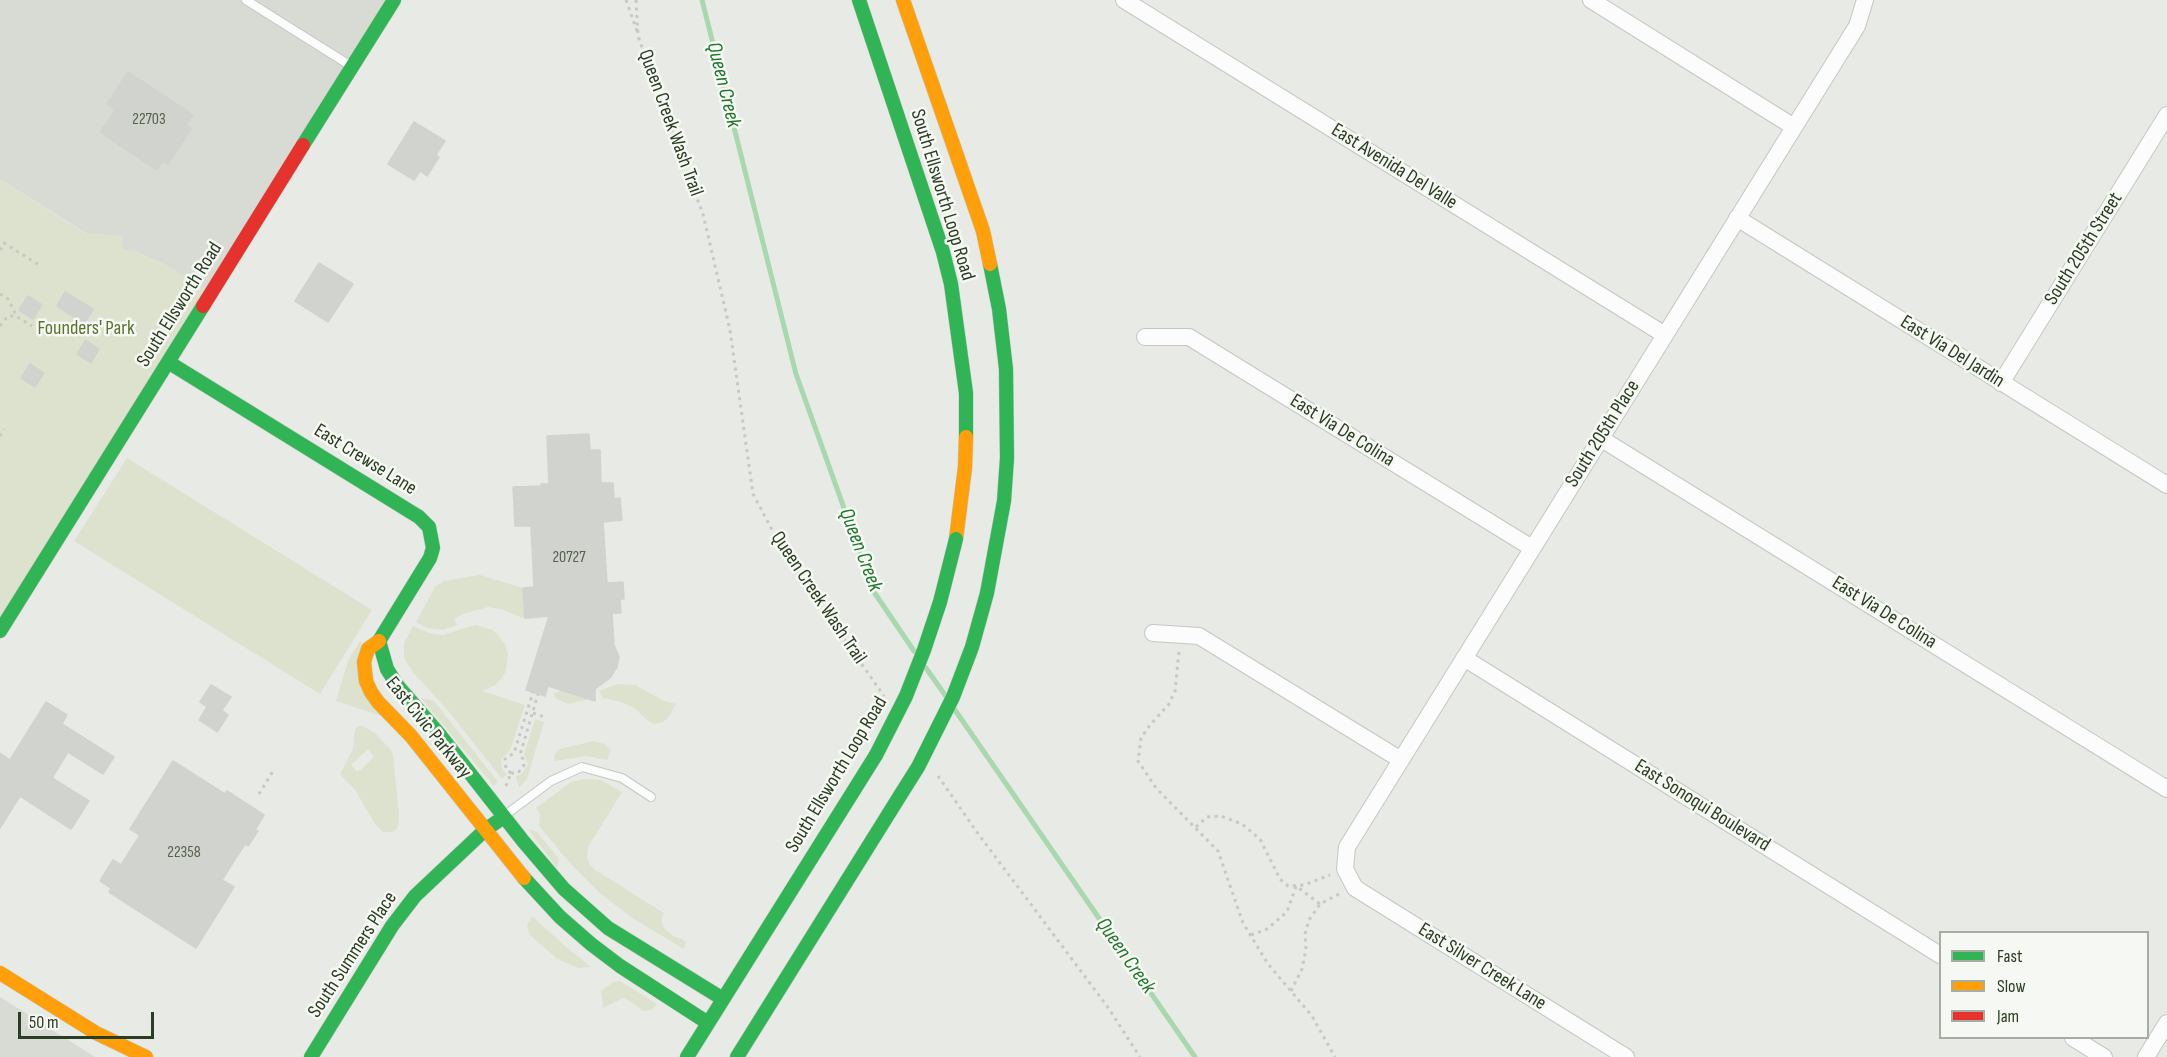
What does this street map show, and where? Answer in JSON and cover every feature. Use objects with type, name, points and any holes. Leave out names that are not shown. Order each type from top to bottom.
[{"type":"street","name":"South Ellsworth Road","points":[[0,632],[394,0]]},
{"type":"street","name":"South Ellsworth Loop Road","points":[[687,1057],[876,755],[906,696],[924,650],[940,602],[956,539],[965,467],[966,393],[953,293],[943,252],[859,0]]},
{"type":"street","name":"South Ellsworth Loop Road","points":[[737,1057],[918,766],[953,697],[972,647],[987,593],[1004,501],[1007,458],[1006,369],[999,309],[982,231],[903,0]]},
{"type":"street","name":"East Avenida Del Valle","points":[[1124,0],[1665,335]]},
{"type":"street","points":[[1591,0],[1794,127]]},
{"type":"street","name":"South 205th Place","points":[[1345,866],[1347,848],[1857,27],[1865,0]]},
{"type":"street","name":"South 205th Street","points":[[2001,383],[2167,115]]},
{"type":"street","name":"East Via Del Jardin","points":[[1737,218],[2167,485]]},
{"type":"street","name":"East Via De Colina","points":[[1145,337],[1189,337],[1532,548]]},
{"type":"street","name":"East Crewse Lane","points":[[168,362],[419,517],[429,527],[433,548],[430,558],[379,641]]},
{"type":"street","name":"East Via De Colina","points":[[1600,438],[2167,789]]},
{"type":"street","points":[[1153,633],[1199,636],[1401,760]]},
{"type":"street","name":"East Civic Parkway","points":[[708,1023],[620,966],[576,931],[540,897],[411,736],[371,692],[366,681],[364,662],[368,649],[379,641],[387,669],[397,685],[440,735],[542,864],[586,911],[608,928],[723,999]]},
{"type":"street","name":"East Sonoqui Boulevard","points":[[1464,658],[1939,954]]},
{"type":"street","name":"South Summers Place","points":[[311,1057],[392,927],[415,896],[485,830],[504,817]]},
{"type":"street","points":[[1345,866],[1355,888]]},
{"type":"street","name":"East Silver Creek Lane","points":[[1355,888],[1626,1057]]},
{"type":"street","points":[[0,973],[96,1033],[146,1057]]},
{"type":"street","points":[[2146,1057],[2167,1023]]},
{"type":"street","points":[[2075,1039],[2104,1057]]},
{"type":"lane","points":[[246,0],[351,67]]},
{"type":"lane","points":[[504,817],[551,781],[582,767],[622,778],[651,797]]},
{"type":"path","points":[[626,0],[638,36]]},
{"type":"path","name":"Queen Creek Wash Trail","points":[[636,0],[638,36],[703,214],[730,330],[753,494],[786,556],[884,697]]},
{"type":"path","points":[[0,240],[39,265]]},
{"type":"path","points":[[0,250],[4,243]]},
{"type":"path","points":[[0,294],[8,299],[16,316]]},
{"type":"path","points":[[0,326],[5,318],[11,315],[32,326]]},
{"type":"path","points":[[0,436],[4,429]]},
{"type":"path","points":[[1179,634],[1179,668],[1176,673],[1175,690],[1169,704],[1141,738],[1138,761],[1156,788],[1218,851],[1243,923],[1268,964],[1312,1016],[1335,1057]]},
{"type":"path","points":[[533,692],[514,753],[507,756],[504,762],[506,769],[511,773],[518,772],[524,765],[520,754],[538,694]]},
{"type":"path","points":[[532,713],[545,717]]},
{"type":"path","points":[[259,794],[273,771]]},
{"type":"path","points":[[505,790],[511,773]]},
{"type":"path","points":[[938,776],[1107,1006],[1140,1057]]},
{"type":"path","points":[[1196,827],[1207,817],[1214,816],[1221,816],[1242,824],[1260,839],[1280,879],[1288,886],[1328,877],[1345,866]]},
{"type":"path","points":[[1296,886],[1320,904]]},
{"type":"path","points":[[1251,935],[1268,929],[1287,912],[1296,886]]},
{"type":"path","points":[[1291,990],[1302,969],[1306,949],[1305,933],[1309,920],[1320,904],[1355,888]]},
{"type":"shaded area","points":[[0,0],[394,0],[211,293],[162,263],[134,251],[122,250],[86,233],[0,179]]},
{"type":"shaded area","points":[[0,997],[95,1057],[0,1057]]},
{"type":"green space","name":"Founders' Park","points":[[0,179],[85,233],[123,236],[122,250],[134,251],[162,263],[211,293],[0,632]]},
{"type":"green space","points":[[127,458],[372,610],[320,694],[74,541]]},
{"type":"green space","points":[[480,575],[523,588],[525,617],[543,618],[525,619],[504,610],[488,607],[463,614],[454,619],[457,625],[443,630],[427,628],[416,622],[435,587],[444,581]]},
{"type":"green space","points":[[475,625],[493,630],[505,644],[508,653],[506,671],[501,679],[495,685],[482,691],[525,705],[510,750],[501,759],[502,769],[507,774],[502,779],[450,713],[413,672],[404,658],[404,643],[413,626],[429,633],[443,635]]},
{"type":"green space","points":[[360,641],[381,716],[336,701],[348,661]]},
{"type":"green space","points":[[617,684],[635,685],[664,701],[676,704],[667,719],[654,724],[633,707],[603,698],[599,691]]},
{"type":"green space","points":[[561,690],[590,699],[568,704],[557,699],[553,694]]},
{"type":"green space","points":[[421,698],[434,701],[498,782],[494,786]]},
{"type":"green space","points":[[535,719],[544,722],[527,779],[519,788],[516,776],[522,774],[528,764],[524,755]]},
{"type":"green space","points":[[358,726],[363,726],[376,734],[393,755],[399,815],[398,827],[393,832],[383,832],[375,824],[355,790],[340,774],[353,749],[355,730]],"holes":[[[368,749],[374,757],[358,772],[351,765]]]},
{"type":"green space","points":[[594,741],[604,744],[611,750],[607,760],[587,756],[555,761],[554,756],[559,749]]},
{"type":"green space","points":[[584,779],[601,780],[622,792],[588,847],[587,858],[590,864],[595,870],[664,913],[661,920],[664,928],[673,936],[686,941],[684,949],[634,919],[602,895],[570,863],[539,826],[540,814],[536,808],[571,782]]},
{"type":"green space","points":[[528,829],[537,832],[559,859],[557,868]]},
{"type":"green space","points":[[532,916],[591,967],[578,968],[557,959],[530,935],[527,925]]},
{"type":"green space","points":[[620,981],[657,1004],[651,1010],[643,1011],[623,998],[603,1008],[601,991],[613,982]]},
{"type":"building","points":[[128,72],[193,115],[186,125],[191,129],[168,164],[163,161],[157,170],[100,132],[115,110],[107,104]]},
{"type":"building","points":[[414,122],[445,141],[436,155],[439,157],[427,176],[420,171],[414,180],[388,164]]},
{"type":"building","points":[[319,263],[353,284],[328,322],[295,301]]},
{"type":"building","points":[[65,292],[93,309],[84,324],[57,306]]},
{"type":"building","points":[[28,296],[42,305],[33,319],[19,310]]},
{"type":"building","points":[[86,340],[99,349],[91,363],[77,354]]},
{"type":"building","points":[[30,364],[44,373],[35,387],[21,378]]},
{"type":"building","points":[[589,434],[590,450],[600,450],[601,483],[613,483],[614,499],[620,498],[622,520],[603,522],[607,583],[623,582],[624,599],[620,599],[621,613],[612,613],[614,645],[619,657],[617,667],[610,678],[595,689],[595,701],[548,686],[545,696],[526,690],[549,616],[525,618],[523,588],[534,587],[531,526],[515,526],[513,487],[549,484],[547,436]]},
{"type":"building","points":[[211,685],[231,697],[222,710],[228,715],[217,732],[199,720],[207,707],[200,702]]},
{"type":"building","points":[[46,702],[67,715],[62,724],[114,757],[103,774],[68,752],[52,778],[89,801],[71,829],[20,796],[0,828],[0,753],[10,760]]},
{"type":"building","points":[[173,761],[225,794],[227,791],[264,815],[255,830],[258,831],[248,846],[245,844],[222,880],[234,887],[196,948],[109,892],[111,888],[100,881],[113,860],[121,865],[140,835],[130,829]]},
{"type":"waterway","name":"Queen Creek","points":[[702,0],[796,374],[874,592],[914,651]]},
{"type":"waterway","name":"Queen Creek","points":[[926,668],[945,695]]},
{"type":"waterway","name":"Queen Creek","points":[[955,710],[1195,1057]]},
{"type":"traffic: fast","points":[[303,145],[394,0]]},
{"type":"traffic: fast","points":[[859,0],[943,252],[951,284],[966,393],[966,437]]},
{"type":"traffic: fast","points":[[987,593],[1004,501],[1007,458],[1006,369],[999,309],[990,264]]},
{"type":"traffic: fast","points":[[0,631],[203,306]]},
{"type":"traffic: fast","points":[[168,362],[419,517],[429,527],[433,548],[430,558],[379,641]]},
{"type":"traffic: fast","points":[[876,755],[906,696],[924,650],[940,602],[956,539]]},
{"type":"traffic: fast","points":[[901,794],[918,767],[953,697],[972,647],[987,593]]},
{"type":"traffic: fast","points":[[379,641],[387,669],[397,685],[564,889],[608,928],[723,999]]},
{"type":"traffic: fast","points":[[687,1057],[876,755]]},
{"type":"traffic: fast","points":[[737,1057],[901,794]]},
{"type":"traffic: fast","points":[[311,1057],[392,926],[415,896],[485,830],[498,821]]},
{"type":"traffic: fast","points":[[524,878],[560,917],[591,944],[620,966],[708,1023]]},
{"type":"traffic: slow","points":[[903,0],[983,231],[990,264]]},
{"type":"traffic: slow","points":[[956,539],[965,467],[966,437]]},
{"type":"traffic: slow","points":[[379,641],[368,649],[364,662],[366,681],[371,692],[411,736],[524,878]]},
{"type":"traffic: slow","points":[[0,973],[96,1033],[146,1057]]},
{"type":"traffic: jam","points":[[203,306],[303,145]]}]
